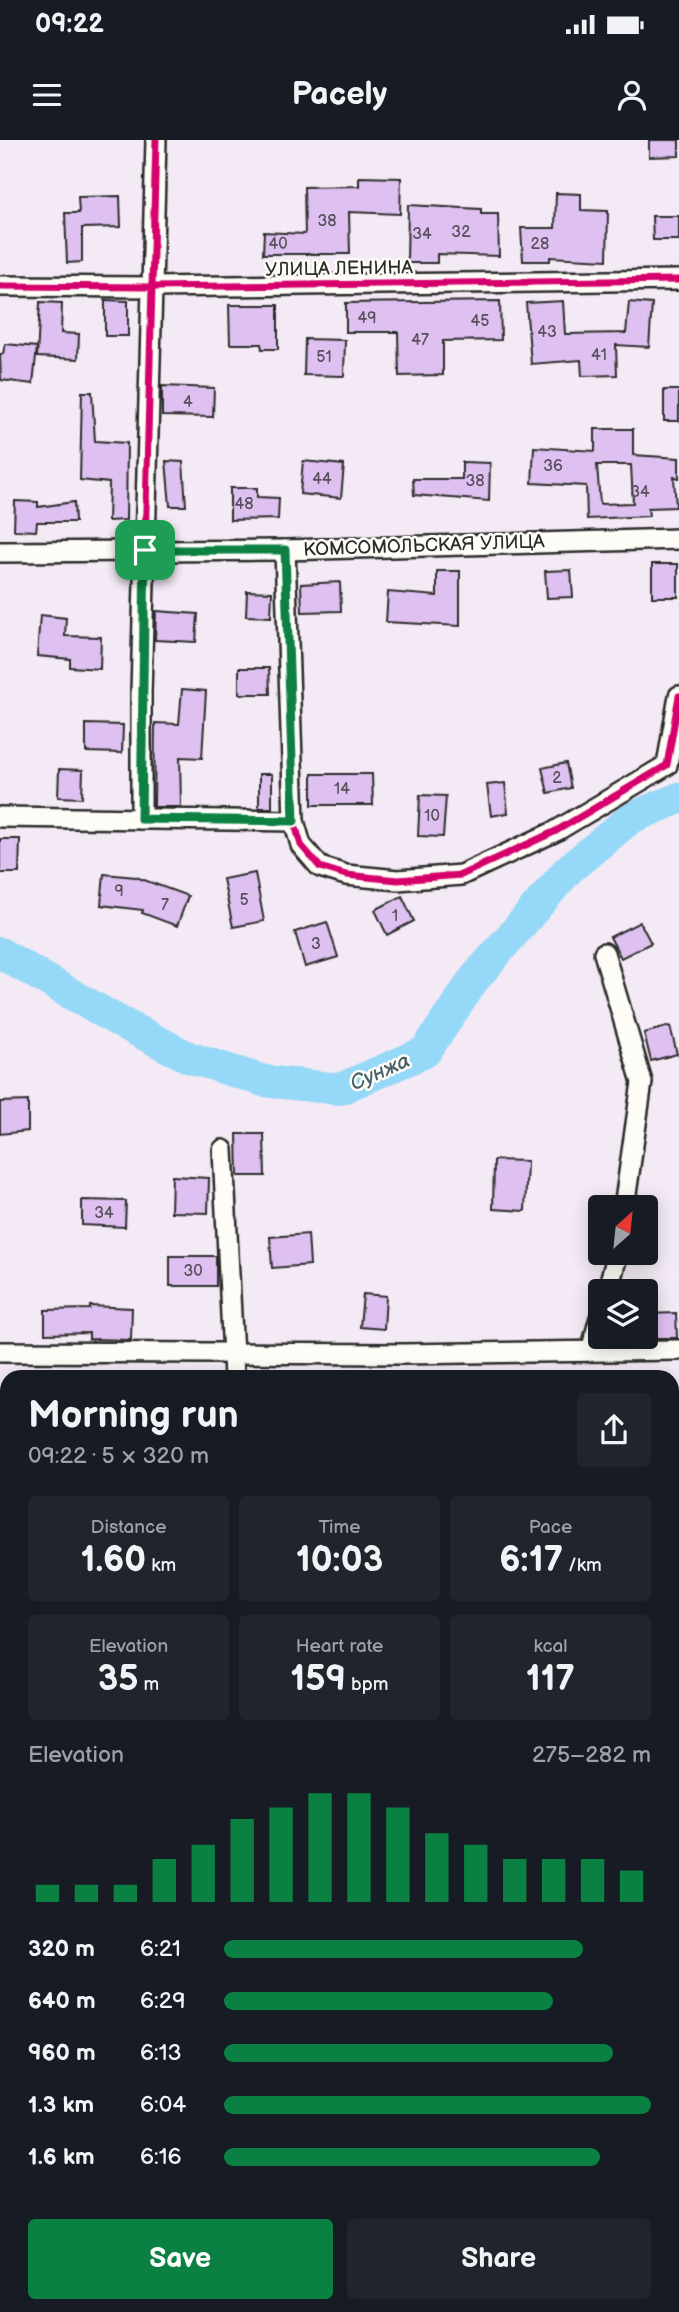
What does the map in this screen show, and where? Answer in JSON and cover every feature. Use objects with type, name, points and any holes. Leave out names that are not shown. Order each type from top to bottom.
[{"type":"street","points":[[141,819],[156,140]]},
{"type":"street","name":"УЛИЦА ЛЕНИНА","points":[[0,285],[153,287],[679,280]]},
{"type":"street","name":"КОМСОМОЛЬСКАЯ УЛИЦА","points":[[0,552],[285,550],[679,539]]},
{"type":"street","points":[[285,550],[294,821],[301,845],[320,867],[346,875],[398,880],[461,875],[556,831],[667,765],[679,696]]},
{"type":"street","points":[[0,817],[294,821]]},
{"type":"street","points":[[604,953],[642,1082],[626,1195]]},
{"type":"street","points":[[223,1150],[233,1370]]},
{"type":"street","points":[[0,1352],[402,1354],[679,1350]]},
{"type":"building","points":[[649,140],[679,140],[679,156],[649,157]]},
{"type":"building","points":[[359,177],[401,178],[400,214],[349,212],[350,254],[263,254],[264,232],[305,234],[304,187],[359,186]]},
{"type":"building","points":[[556,193],[581,194],[581,210],[608,211],[607,260],[550,257],[550,261],[523,261],[521,228],[555,228]]},
{"type":"building","points":[[120,196],[121,227],[82,228],[82,262],[67,263],[65,213],[79,213],[78,197]]},
{"type":"building","points":[[408,205],[481,209],[481,214],[498,214],[499,256],[437,254],[437,263],[407,263]]},
{"type":"building","points":[[652,216],[679,216],[679,240],[653,240]]},
{"type":"building","points":[[105,300],[128,301],[128,336],[105,336]]},
{"type":"building","points":[[500,301],[501,340],[443,341],[443,375],[399,376],[398,332],[346,332],[346,303]]},
{"type":"building","points":[[563,301],[565,334],[626,333],[629,302],[652,304],[649,347],[616,345],[617,375],[582,376],[581,360],[531,364],[526,303]]},
{"type":"building","points":[[40,302],[62,303],[61,333],[79,334],[78,359],[37,357]]},
{"type":"building","points":[[229,305],[278,305],[278,349],[262,349],[261,344],[230,344]]},
{"type":"building","points":[[305,339],[345,340],[344,376],[304,375]]},
{"type":"building","points":[[5,344],[37,347],[33,384],[1,380],[0,354],[3,354]]},
{"type":"building","points":[[162,386],[214,388],[213,417],[162,416]]},
{"type":"building","points":[[664,390],[679,390],[679,421],[664,421]]},
{"type":"building","points":[[82,392],[92,392],[95,441],[127,443],[126,520],[108,521],[109,483],[80,480]]},
{"type":"building","points":[[595,429],[633,429],[633,455],[679,458],[679,478],[674,477],[676,507],[648,508],[649,516],[587,519],[586,486],[532,483],[534,447],[595,451]],"holes":[[[597,465],[631,465],[633,503],[600,504]]]},
{"type":"building","points":[[166,461],[183,462],[186,506],[170,506]]},
{"type":"building","points":[[303,461],[344,465],[341,498],[300,494]]},
{"type":"building","points":[[462,462],[490,463],[489,501],[414,495],[413,479],[462,479]]},
{"type":"building","points":[[230,488],[257,488],[257,497],[279,498],[278,519],[230,520]]},
{"type":"building","points":[[15,501],[38,502],[38,507],[74,502],[75,522],[37,522],[36,531],[14,530]]},
{"type":"building","points":[[652,564],[678,564],[678,597],[652,597]]},
{"type":"building","points":[[571,570],[573,597],[547,598],[545,571]]},
{"type":"building","points":[[437,571],[460,571],[460,626],[386,622],[388,592],[437,596]]},
{"type":"building","points":[[340,582],[341,611],[302,612],[301,584]]},
{"type":"building","points":[[247,591],[272,592],[271,617],[246,616]]},
{"type":"building","points":[[156,611],[198,614],[196,642],[155,640]]},
{"type":"building","points":[[40,615],[66,618],[65,636],[101,637],[100,669],[70,667],[70,659],[37,656]]},
{"type":"building","points":[[239,668],[269,668],[270,694],[239,694]]},
{"type":"building","points":[[182,689],[206,691],[202,758],[180,757],[181,807],[154,807],[155,723],[179,724]]},
{"type":"building","points":[[86,724],[123,725],[122,753],[86,752]]},
{"type":"building","points":[[566,763],[571,788],[548,793],[542,768]]},
{"type":"building","points":[[59,769],[83,770],[82,798],[58,797]]},
{"type":"building","points":[[259,774],[272,774],[272,808],[259,808]]},
{"type":"building","points":[[312,774],[372,774],[373,805],[312,805]]},
{"type":"building","points":[[505,783],[508,813],[491,816],[487,785]]},
{"type":"building","points":[[420,795],[446,796],[443,837],[418,836]]},
{"type":"building","points":[[0,839],[20,839],[19,873],[0,873]]},
{"type":"building","points":[[255,873],[264,921],[233,927],[223,879]]},
{"type":"building","points":[[104,874],[136,877],[188,896],[177,926],[142,913],[143,910],[101,905]]},
{"type":"building","points":[[402,896],[414,921],[387,935],[375,910]]},
{"type":"building","points":[[327,922],[338,957],[305,967],[295,932]]},
{"type":"building","points":[[640,922],[651,943],[621,958],[610,937]]},
{"type":"building","points":[[670,1026],[677,1054],[651,1061],[644,1033]]},
{"type":"building","points":[[28,1101],[28,1131],[0,1134],[0,1102]]},
{"type":"building","points":[[237,1134],[264,1134],[265,1176],[238,1176]]},
{"type":"building","points":[[494,1160],[527,1161],[525,1211],[493,1209]]},
{"type":"building","points":[[172,1176],[209,1178],[208,1213],[171,1212]]},
{"type":"building","points":[[82,1200],[126,1201],[125,1227],[82,1225]]},
{"type":"building","points":[[308,1234],[310,1265],[272,1268],[270,1237]]},
{"type":"building","points":[[170,1256],[216,1256],[216,1286],[170,1286]]},
{"type":"building","points":[[363,1294],[386,1296],[384,1329],[360,1327]]},
{"type":"building","points":[[90,1306],[132,1308],[131,1340],[89,1339],[89,1333],[45,1334],[45,1310],[90,1309]]},
{"type":"building","points":[[676,1313],[677,1338],[658,1338],[658,1314]]},
{"type":"waterway","name":"Сунжа","points":[[0,953],[118,1021],[188,1057],[264,1081],[340,1089],[425,1052],[475,978],[569,869],[631,818],[679,798]]},
{"type":"cycle path","points":[[141,819],[141,693],[156,140]]},
{"type":"cycle path","points":[[0,286],[153,287],[679,280]]},
{"type":"cycle path","points":[[285,550],[294,821],[301,845],[320,867],[346,875],[398,880],[461,875],[556,831],[667,765],[679,696]]},
{"type":"route","points":[[145,550],[285,550],[294,821],[141,819],[145,550]]}]
